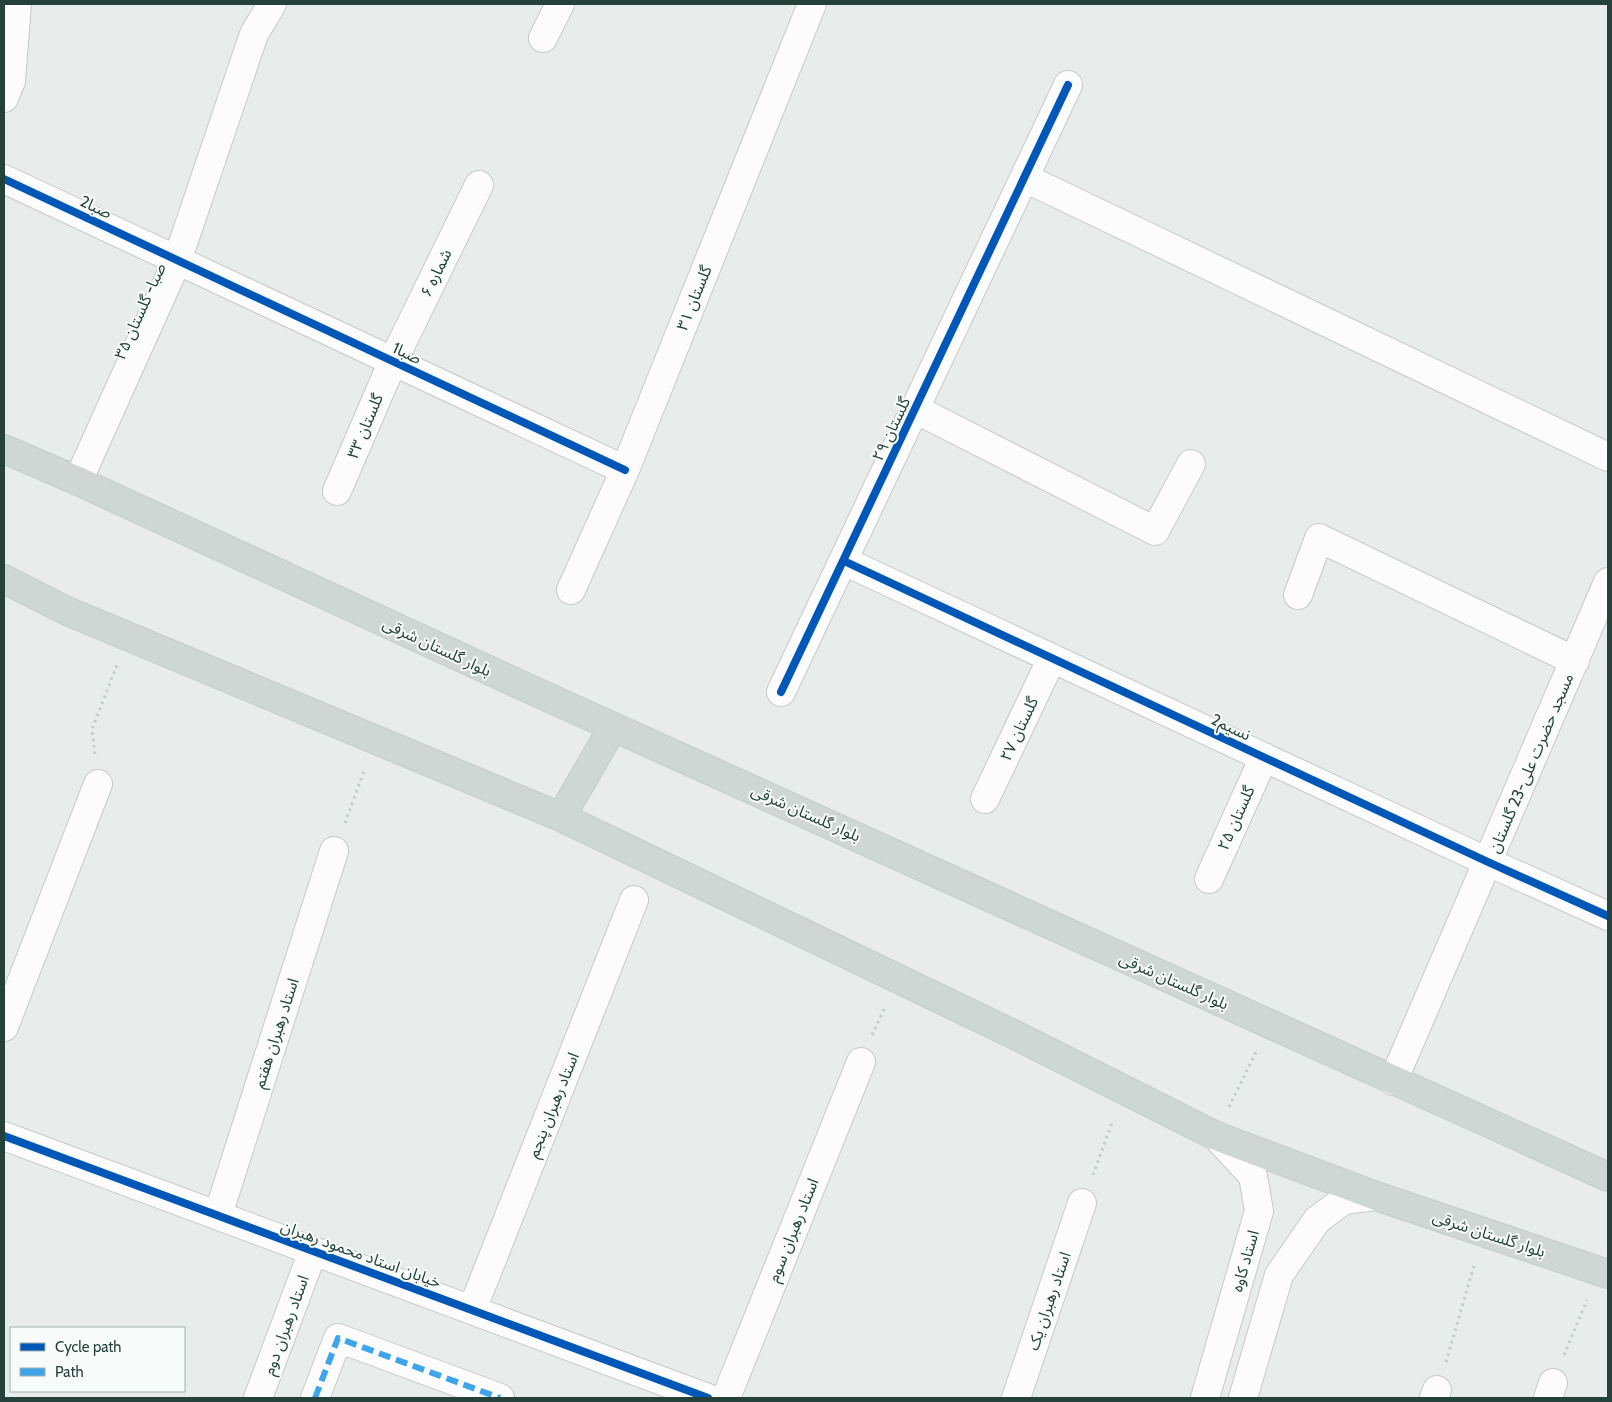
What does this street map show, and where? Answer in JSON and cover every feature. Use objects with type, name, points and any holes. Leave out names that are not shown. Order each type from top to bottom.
[{"type":"main road","name":"بلوار گلستان شرقی","points":[[4,449],[1608,1177]]},
{"type":"main road","name":"بلوار گلستان شرقی","points":[[4,579],[67,610],[561,817],[897,978],[1216,1136],[1376,1196],[1604,1272]]},
{"type":"main road","points":[[561,817],[613,727]]},
{"type":"street","points":[[4,98],[11,81],[16,4]]},
{"type":"street","points":[[252,4],[254,34]]},
{"type":"street","points":[[254,34],[272,4]]},
{"type":"street","points":[[543,38],[560,4]]},
{"type":"street","name":"گلستان ۳۱","points":[[571,590],[624,470],[812,4]]},
{"type":"street","name":"صبا- گلستان ۳۵","points":[[78,481],[177,261],[254,34]]},
{"type":"street","name":"گلستان ۲۹","points":[[781,692],[1068,85]]},
{"type":"street","points":[[1025,178],[1608,457]]},
{"type":"street","name":"صبا2","points":[[4,179],[177,261]]},
{"type":"street","name":"شماره ۶","points":[[393,361],[479,186]]},
{"type":"street","name":"صبا1","points":[[177,261],[624,470]]},
{"type":"street","name":"گلستان ۳۳","points":[[337,491],[393,361]]},
{"type":"street","points":[[915,409],[1155,531],[1191,464]]},
{"type":"street","points":[[1298,595],[1319,538],[1574,661]]},
{"type":"street","name":"نسیم2","points":[[844,561],[1488,862],[1608,916]]},
{"type":"street","name":"مسجد حضرت علی-23 گلستان","points":[[1393,1081],[1608,582]]},
{"type":"street","name":"گلستان ۲۷","points":[[985,799],[1052,658]]},
{"type":"street","name":"گلستان ۲۵","points":[[1209,879],[1264,757]]},
{"type":"street","points":[[4,1027],[98,784]]},
{"type":"street","name":"استاد رهبران هفتم","points":[[218,1215],[334,851]]},
{"type":"street","name":"استاد رهبران پنجم","points":[[472,1310],[634,900]]},
{"type":"street","name":"استاد رهبران سوم","points":[[726,1398],[861,1062]]},
{"type":"street","name":"خیابان استاد محمود رهبران","points":[[4,1136],[708,1398]]},
{"type":"street","name":"استاد کاوه","points":[[1205,1398],[1259,1211],[1254,1176],[1216,1136]]},
{"type":"street","points":[[1243,1398],[1279,1275],[1317,1220],[1344,1200],[1376,1196]]},
{"type":"street","name":"استاد رهبران یک","points":[[1016,1398],[1082,1204]]},
{"type":"street","name":"استاد رهبران دوم","points":[[258,1398],[313,1251]]},
{"type":"street","points":[[316,1398],[338,1338],[500,1398]]},
{"type":"path","points":[[98,784],[92,729],[128,636]]},
{"type":"path","points":[[334,851],[376,739]]},
{"type":"path","points":[[861,1062],[897,978]]},
{"type":"path","points":[[1216,1136],[1269,1024]]},
{"type":"path","points":[[1082,1204],[1124,1090]]},
{"type":"path","points":[[1436,1394],[1484,1233]]},
{"type":"path","points":[[1550,1391],[1604,1272]]},
{"type":"marked path","points":[[315,1398],[338,1338],[500,1398]]},
{"type":"cycle path","points":[[781,692],[1068,85]]},
{"type":"cycle path","points":[[4,179],[625,470]]},
{"type":"cycle path","points":[[844,561],[1488,862],[1608,916]]},
{"type":"cycle path","points":[[4,1136],[708,1398]]}]
